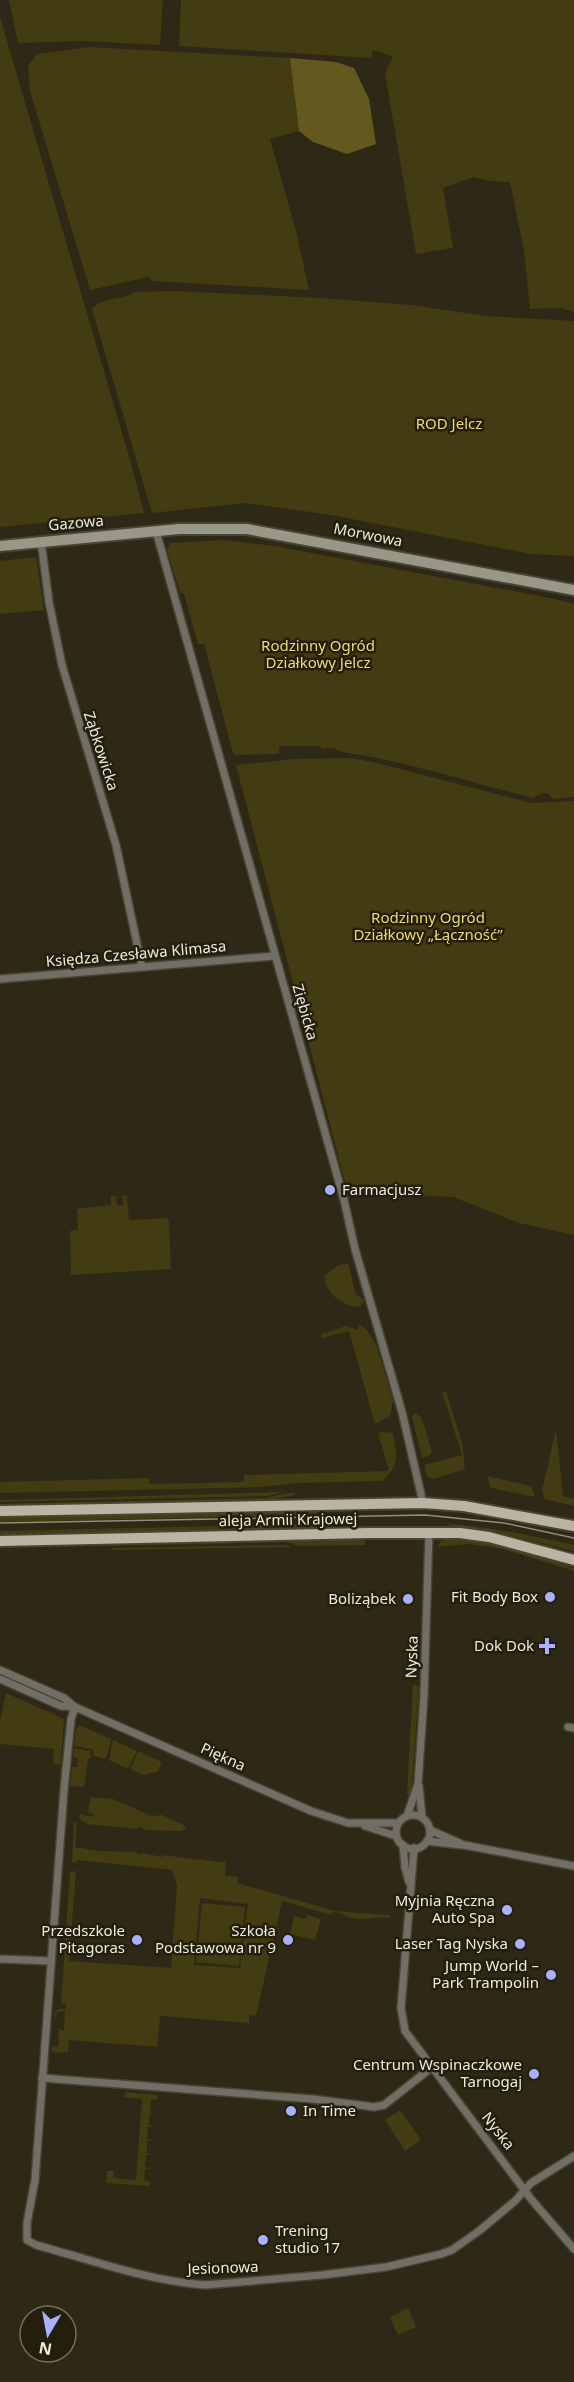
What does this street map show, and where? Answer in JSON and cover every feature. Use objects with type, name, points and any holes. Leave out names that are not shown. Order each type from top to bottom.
[{"type":"main road","name":"aleja Armii Krajowej","points":[[0,1511],[423,1503],[464,1506],[574,1526]]},
{"type":"main road","name":"aleja Armii Krajowej","points":[[0,1541],[429,1532],[489,1537],[574,1560]]},
{"type":"street","name":"Morwowa","points":[[156,531],[211,527],[248,529],[574,590]]},
{"type":"street","name":"Gazowa","points":[[0,546],[156,531]]},
{"type":"street","name":"Ziębicka","points":[[156,531],[402,1412],[423,1503]]},
{"type":"street","name":"Ząbkowicka","points":[[41,542],[49,602],[60,655],[71,701],[116,845],[142,967]]},
{"type":"street","name":"Księdza Czesława Klimasa","points":[[0,979],[275,956]]},
{"type":"street","name":"Nyska","points":[[422,1817],[418,1784],[424,1701],[429,1532]]},
{"type":"street","name":"Piękna","points":[[0,1670],[64,1698],[75,1707],[311,1811],[342,1822],[362,1825],[396,1836]]},
{"type":"street","name":"Piękna","points":[[0,1679],[61,1706],[75,1707]]},
{"type":"street","points":[[75,1707],[70,1719],[42,2078],[313,2099],[374,2107],[384,2105],[431,2068]]},
{"type":"street","name":"Nyska","points":[[408,1816],[418,1784]]},
{"type":"street","points":[[408,1816],[422,1817],[430,1830],[427,1841],[420,1847],[414,1848],[403,1845],[396,1836],[398,1823],[408,1816]]},
{"type":"street","name":"Piękna","points":[[362,1825],[398,1823]]},
{"type":"street","points":[[430,1830],[464,1845]]},
{"type":"street","points":[[427,1841],[464,1845],[574,1866]]},
{"type":"street","name":"Nyska","points":[[403,1845],[405,1867],[410,1884]]},
{"type":"street","name":"Nyska","points":[[414,1848],[401,2013],[405,2031],[526,2192],[574,2249]]},
{"type":"street","points":[[0,1959],[51,1961]]},
{"type":"street","name":"Jesionowa","points":[[42,2078],[34,2189],[27,2240],[36,2245],[166,2281],[206,2285],[273,2280],[402,2265],[441,2254],[452,2250],[479,2231],[526,2192],[531,2183],[574,2156]]},
{"type":"green space","points":[[9,0],[163,0],[160,45],[82,41],[18,43]]},
{"type":"green space","points":[[181,0],[574,0],[574,312],[560,308],[530,309],[524,251],[510,182],[489,181],[474,177],[443,188],[453,248],[416,254],[385,73],[393,57],[378,51],[372,51],[371,58],[179,46]]},
{"type":"green space","points":[[0,17],[130,460],[144,513],[0,527]]},
{"type":"green space","points":[[89,47],[290,58],[299,131],[270,139],[296,231],[309,290],[153,281],[148,277],[90,290],[30,91],[28,66],[37,54]]},
{"type":"green space","name":"ROD Jelcz","points":[[175,291],[320,298],[411,305],[486,316],[574,321],[574,556],[531,554],[331,515],[245,503],[152,513],[92,309],[102,302],[135,292]]},
{"type":"green space","name":"Rodzinny Ogród Działkowy Jelcz","points":[[224,540],[275,546],[574,604],[574,797],[553,799],[548,793],[542,793],[533,798],[394,762],[333,748],[321,749],[321,746],[279,746],[279,754],[236,755],[233,753],[204,644],[198,644],[184,594],[180,592],[167,550],[170,543]]},
{"type":"green space","points":[[36,557],[44,610],[0,614],[0,561]]},
{"type":"green space","name":"Rodzinny Ogród Działkowy „Łączność”","points":[[350,758],[531,803],[574,801],[574,1235],[519,1223],[453,1197],[348,1193],[236,765],[294,759]]},
{"type":"green space","points":[[127,1195],[129,1220],[167,1218],[171,1269],[71,1275],[70,1231],[78,1230],[77,1209],[111,1205],[111,1196],[118,1196],[117,1205],[123,1205],[123,1198],[120,1196]]},
{"type":"green space","points":[[348,1263],[356,1295],[365,1300],[359,1307],[340,1301],[330,1292],[325,1281],[325,1275],[339,1265]]},
{"type":"green space","points":[[359,1324],[367,1330],[376,1344],[393,1401],[390,1416],[375,1424],[349,1331],[322,1338],[321,1334],[346,1326],[358,1330]]},
{"type":"green space","points":[[446,1391],[463,1446],[465,1469],[433,1479],[427,1477],[424,1465],[462,1455],[442,1392]]},
{"type":"green space","points":[[415,1413],[422,1418],[432,1452],[429,1456],[422,1458],[412,1416]]},
{"type":"green space","points":[[556,1429],[563,1496],[574,1499],[574,1506],[545,1499],[542,1491]]},
{"type":"green space","points":[[378,1433],[393,1433],[396,1459],[392,1470],[382,1481],[297,1483],[262,1487],[0,1493],[0,1482],[149,1478],[149,1484],[243,1482],[244,1475],[389,1471]]},
{"type":"green space","points":[[487,1476],[532,1487],[535,1497],[491,1488]]},
{"type":"green space","points":[[284,1492],[267,1496],[0,1502],[0,1500]]},
{"type":"green space","points":[[294,1492],[296,1495],[271,1500],[0,1506],[0,1504],[265,1498]]},
{"type":"green space","points":[[317,1510],[317,1515],[0,1522],[0,1517]]},
{"type":"green space","points":[[445,1523],[558,1541],[574,1545],[574,1551],[497,1532],[454,1527]]},
{"type":"green space","points":[[317,1524],[317,1528],[0,1535],[0,1531]]},
{"type":"green space","points":[[365,1539],[365,1545],[298,1546],[287,1542],[114,1546]]},
{"type":"green space","points":[[448,1539],[495,1543],[574,1568],[574,1571],[503,1549],[469,1544],[437,1547],[441,1541]]},
{"type":"green space","points":[[287,1545],[292,1547],[111,1550],[112,1548]]},
{"type":"green space","points":[[413,1684],[419,1687],[411,1796],[407,1794]]},
{"type":"green space","points":[[6,1693],[64,1719],[60,1764],[53,1763],[54,1749],[0,1744],[0,1722]]},
{"type":"green space","points":[[79,1725],[111,1739],[106,1759],[94,1756],[92,1749],[74,1746]]},
{"type":"green space","points":[[113,1740],[137,1751],[128,1769],[109,1760]]},
{"type":"green space","points":[[74,1748],[90,1751],[92,1757],[88,1759],[84,1787],[70,1786],[72,1767],[77,1767],[78,1758],[73,1757]]},
{"type":"green space","points":[[138,1751],[162,1762],[158,1771],[143,1775],[130,1769]]},
{"type":"green space","points":[[91,1797],[113,1799],[152,1816],[162,1815],[186,1828],[182,1831],[143,1830],[138,1827],[137,1829],[87,1824],[80,1820],[79,1814],[92,1817],[93,1814],[88,1812]]},
{"type":"green space","points":[[74,1822],[77,1823],[75,1847],[100,1851],[136,1852],[140,1855],[141,1853],[163,1857],[163,1855],[226,1861],[225,1876],[238,1877],[237,1883],[335,1911],[390,1915],[390,1918],[356,1919],[332,1912],[331,1915],[282,1901],[256,2016],[249,2015],[249,2023],[160,2016],[157,2047],[69,2040],[68,2052],[55,2053],[52,2051],[52,2046],[58,2047],[59,2031],[55,2029],[64,2030],[65,2011],[57,2012],[55,2021],[55,2012],[58,2009],[66,2009],[66,2003],[61,2004],[70,1872],[76,1871],[69,1961],[171,1968],[177,1885],[172,1870],[77,1860],[77,1863],[72,1863]],"holes":[[[200,1898],[247,1904],[249,1907],[247,1908],[240,1968],[194,1965]]]},
{"type":"green space","points":[[202,1903],[245,1907],[239,1966],[196,1962]]},
{"type":"green space","points":[[307,1915],[321,1919],[315,1940],[290,1934],[294,1916],[306,1919]]},
{"type":"green space","points":[[125,2092],[157,2095],[158,2099],[151,2100],[150,2111],[156,2112],[150,2113],[149,2125],[155,2127],[148,2127],[147,2139],[154,2141],[147,2141],[147,2153],[153,2155],[146,2155],[145,2167],[152,2168],[145,2169],[144,2180],[150,2182],[150,2186],[106,2183],[107,2171],[114,2171],[113,2178],[136,2180],[142,2099],[124,2097]]},
{"type":"green space","points":[[400,2110],[421,2140],[405,2151],[385,2120]]},
{"type":"green space","points":[[408,2308],[416,2327],[398,2335],[390,2317]]},
{"type":"shaded area","points":[[290,58],[336,62],[354,68],[369,99],[376,144],[347,154],[313,142],[299,131]]},
{"type":"tram line","points":[[0,1523],[425,1515],[504,1523],[574,1538]]},
{"type":"place","name":"Farmacjusz","points":[[330,1190]]},
{"type":"place","name":"Fit Body Box","points":[[550,1597]]},
{"type":"place","name":"Boliząbek","points":[[408,1599]]},
{"type":"place","name":"Dok Dok","points":[[547,1646]]},
{"type":"place","name":"Myjnia Ręczna Auto Spa","points":[[507,1910]]},
{"type":"place","name":"Przedszkole Pitagoras","points":[[137,1940]]},
{"type":"place","name":"Szkoła Podstawowa nr 9","points":[[288,1940]]},
{"type":"place","name":"Laser Tag Nyska","points":[[520,1944]]},
{"type":"place","name":"Jump World – Park Trampolin","points":[[551,1975]]},
{"type":"place","name":"Centrum Wspinaczkowe Tarnogaj","points":[[534,2074]]},
{"type":"place","name":"In Time","points":[[291,2111]]},
{"type":"place","name":"Trening studio 17","points":[[263,2240]]}]
